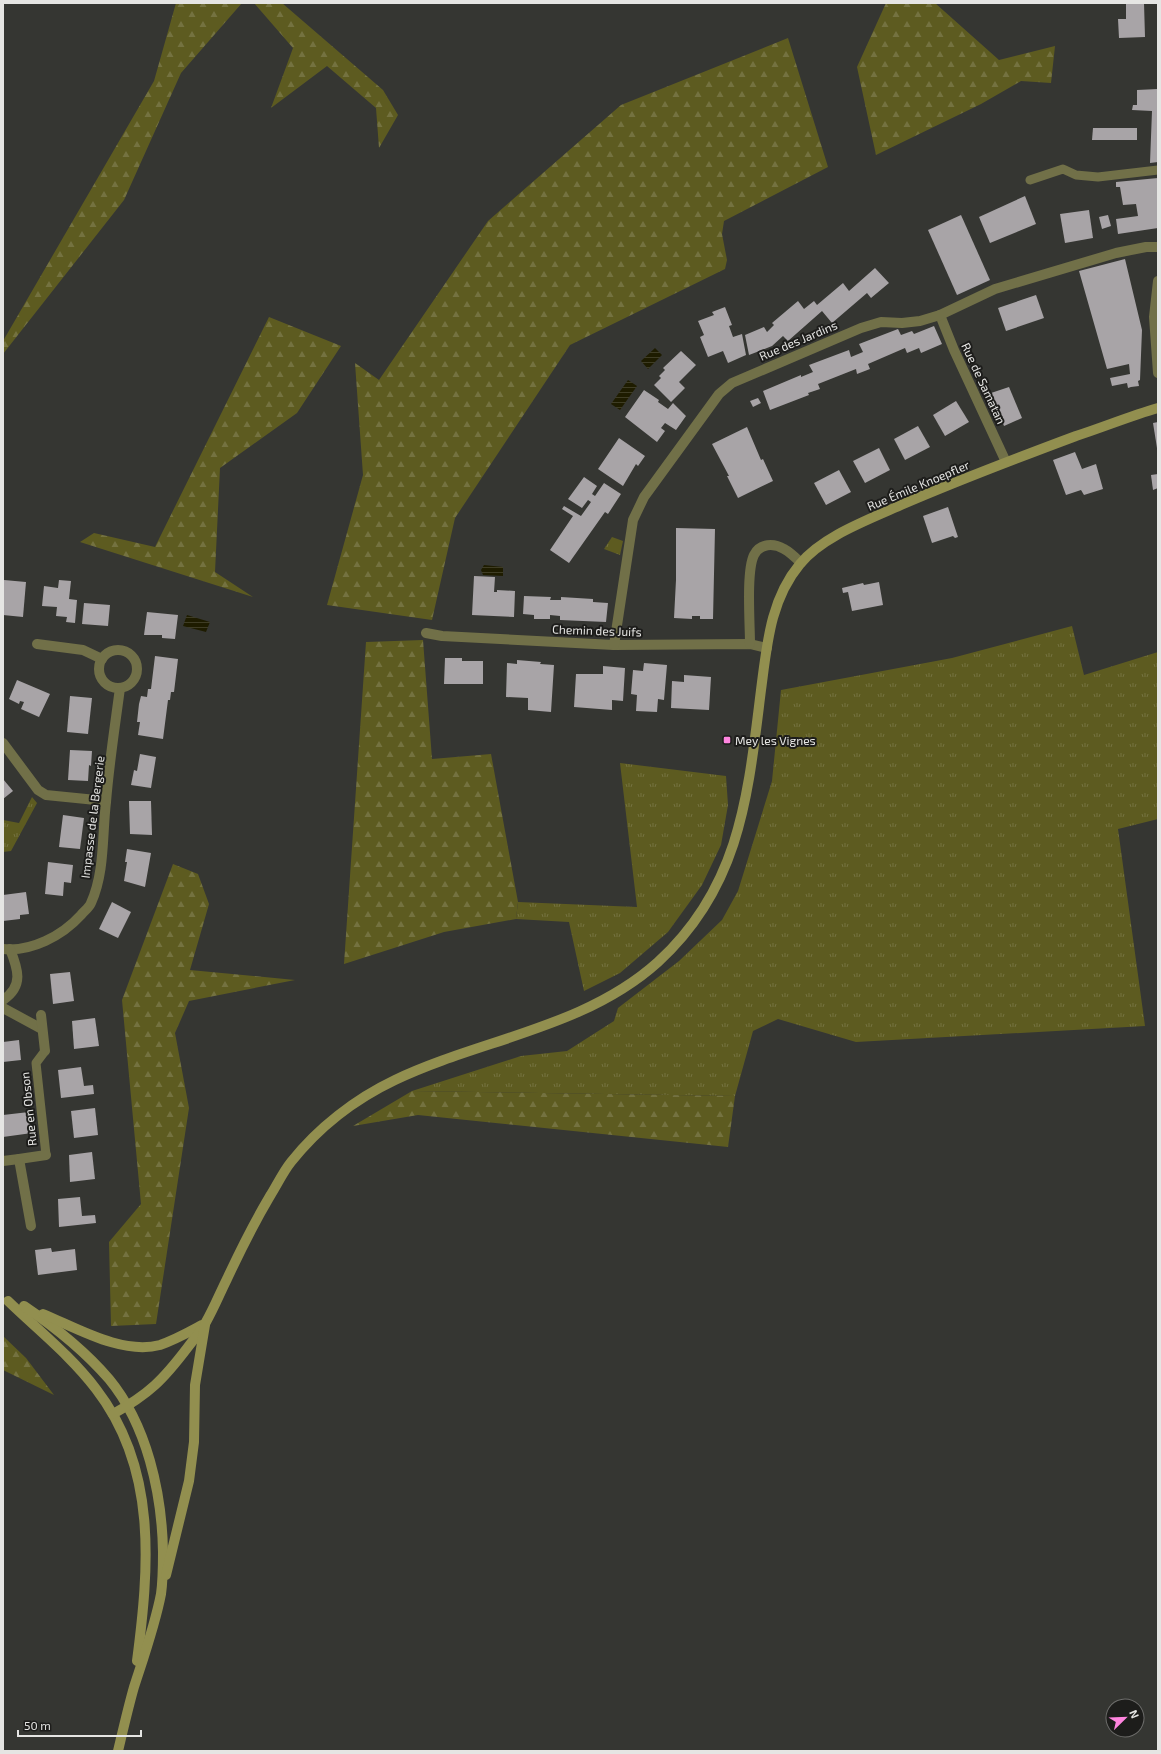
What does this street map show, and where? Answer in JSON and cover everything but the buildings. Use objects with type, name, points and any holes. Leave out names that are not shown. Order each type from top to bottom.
[{"type":"main road","name":"Rue Émile Knoepfler","points":[[206,1323],[253,1225],[290,1163],[326,1124],[349,1107],[394,1080],[433,1064],[562,1018],[617,992],[657,963],[684,937],[712,896],[734,846],[744,809],[751,772],[769,631],[778,600],[789,580],[801,563],[812,552],[826,542],[874,517],[1006,462],[1158,408]]},
{"type":"main road","points":[[6,1300],[118,1345],[142,1347],[160,1345],[206,1323]]},
{"type":"main road","points":[[6,1300],[80,1369],[98,1391],[123,1436],[140,1483],[146,1529],[147,1566],[134,1689]]},
{"type":"main road","points":[[24,1306],[50,1324],[91,1360],[110,1380],[127,1406],[139,1430],[148,1456],[160,1503],[163,1548],[161,1592]]},
{"type":"main road","points":[[112,1414],[148,1393],[166,1376],[206,1323]]},
{"type":"main road","points":[[118,1751],[152,1628],[189,1481],[194,1442],[195,1386],[206,1323]]},
{"type":"street","name":"Rue des Jardins","points":[[614,645],[633,520],[644,497],[719,394],[732,383],[745,376],[861,328],[881,322],[902,323],[920,321],[940,315],[995,289],[1116,253],[1146,247],[1158,247]]},
{"type":"street","points":[[1158,282],[1154,317],[1158,373]]},
{"type":"street","name":"Rue de Samatan","points":[[940,315],[954,350],[1006,462]]},
{"type":"street","points":[[750,644],[750,571],[755,554],[763,546],[774,545],[785,549],[801,563]]},
{"type":"street","name":"Chemin des Juifs","points":[[426,633],[442,636],[614,645],[750,644],[767,648]]},
{"type":"street","points":[[37,644],[82,650],[102,659]]},
{"type":"street","points":[[117,650],[130,654],[137,667],[136,674],[132,681],[127,686],[120,688],[112,687],[105,682],[100,675],[99,667],[102,659],[111,651],[117,650]]},
{"type":"street","name":"Impasse de la Bergerie","points":[[7,949],[35,944],[59,934],[74,922],[90,905],[100,877],[106,801],[120,688]]},
{"type":"street","points":[[3,743],[38,790],[46,795],[106,801]]},
{"type":"street","points":[[3,1000],[8,997],[17,985],[18,969],[7,949]]},
{"type":"street","points":[[3,1008],[42,1029]]},
{"type":"street","name":"Rue en Obson","points":[[41,1016],[45,1051]]},
{"type":"street","name":"Rue en Obson","points":[[31,1226],[19,1159],[46,1155]]},
{"type":"street","points":[[3,1161],[19,1159]]},
{"type":"lane","points":[[1030,180],[1063,169],[1076,175],[1098,177],[1158,170]]},
{"type":"lane","name":"Rue en Obson","points":[[45,1051],[36,1063],[46,1155]]},
{"type":"green space","points":[[176,3],[242,3],[181,73],[124,200],[3,354],[3,341],[154,81]]},
{"type":"green space","points":[[254,3],[282,3],[383,90],[398,115],[379,148],[376,108],[327,66],[271,108],[293,48]]},
{"type":"green space","points":[[886,3],[935,3],[999,60],[1055,46],[1051,83],[1021,81],[981,104],[876,155],[857,67]]},
{"type":"green space","points":[[788,38],[828,167],[724,221],[722,234],[727,260],[725,269],[570,345],[455,518],[432,620],[327,605],[363,475],[355,363],[379,380],[488,221],[621,105]]},
{"type":"green space","points":[[269,317],[341,346],[297,413],[220,468],[215,572],[253,597],[80,542],[94,533],[155,547]]},
{"type":"green space","points":[[612,537],[623,541],[620,555],[604,549]]},
{"type":"green space","points":[[1072,626],[1084,675],[1158,652],[1158,819],[1118,829],[1145,1026],[856,1042],[778,1019],[753,1031],[735,1096],[412,1091],[521,1056],[567,1051],[614,1021],[618,1008],[679,961],[722,920],[738,891],[772,781],[781,690],[952,658]]},
{"type":"green space","points":[[423,640],[432,759],[491,754],[518,902],[516,919],[444,932],[344,964],[366,642]]},
{"type":"green space","points":[[620,763],[726,776],[728,805],[721,845],[702,885],[668,932],[620,973],[584,991],[569,922],[516,919],[518,902],[637,907]]},
{"type":"green space","points":[[32,797],[37,803],[11,851],[3,852],[3,820],[19,823]]},
{"type":"green space","points":[[173,864],[198,874],[209,904],[190,970],[295,980],[189,1001],[175,1033],[189,1108],[156,1324],[111,1326],[109,1242],[141,1204],[122,1000]]},
{"type":"green space","points":[[412,1091],[735,1096],[728,1147],[418,1115],[353,1126]]},
{"type":"green space","points":[[3,1336],[26,1358],[54,1395],[3,1370]]},
{"type":"shaded area","points":[[655,348],[662,355],[648,369],[641,361]]},
{"type":"shaded area","points":[[628,380],[637,386],[620,410],[611,404]]},
{"type":"shaded area","points":[[484,565],[503,567],[503,576],[483,575],[481,570]]},
{"type":"shaded area","points":[[187,615],[210,622],[206,632],[183,626]]},
{"type":"place","name":"Mey les Vignes","points":[[727,740]]}]
